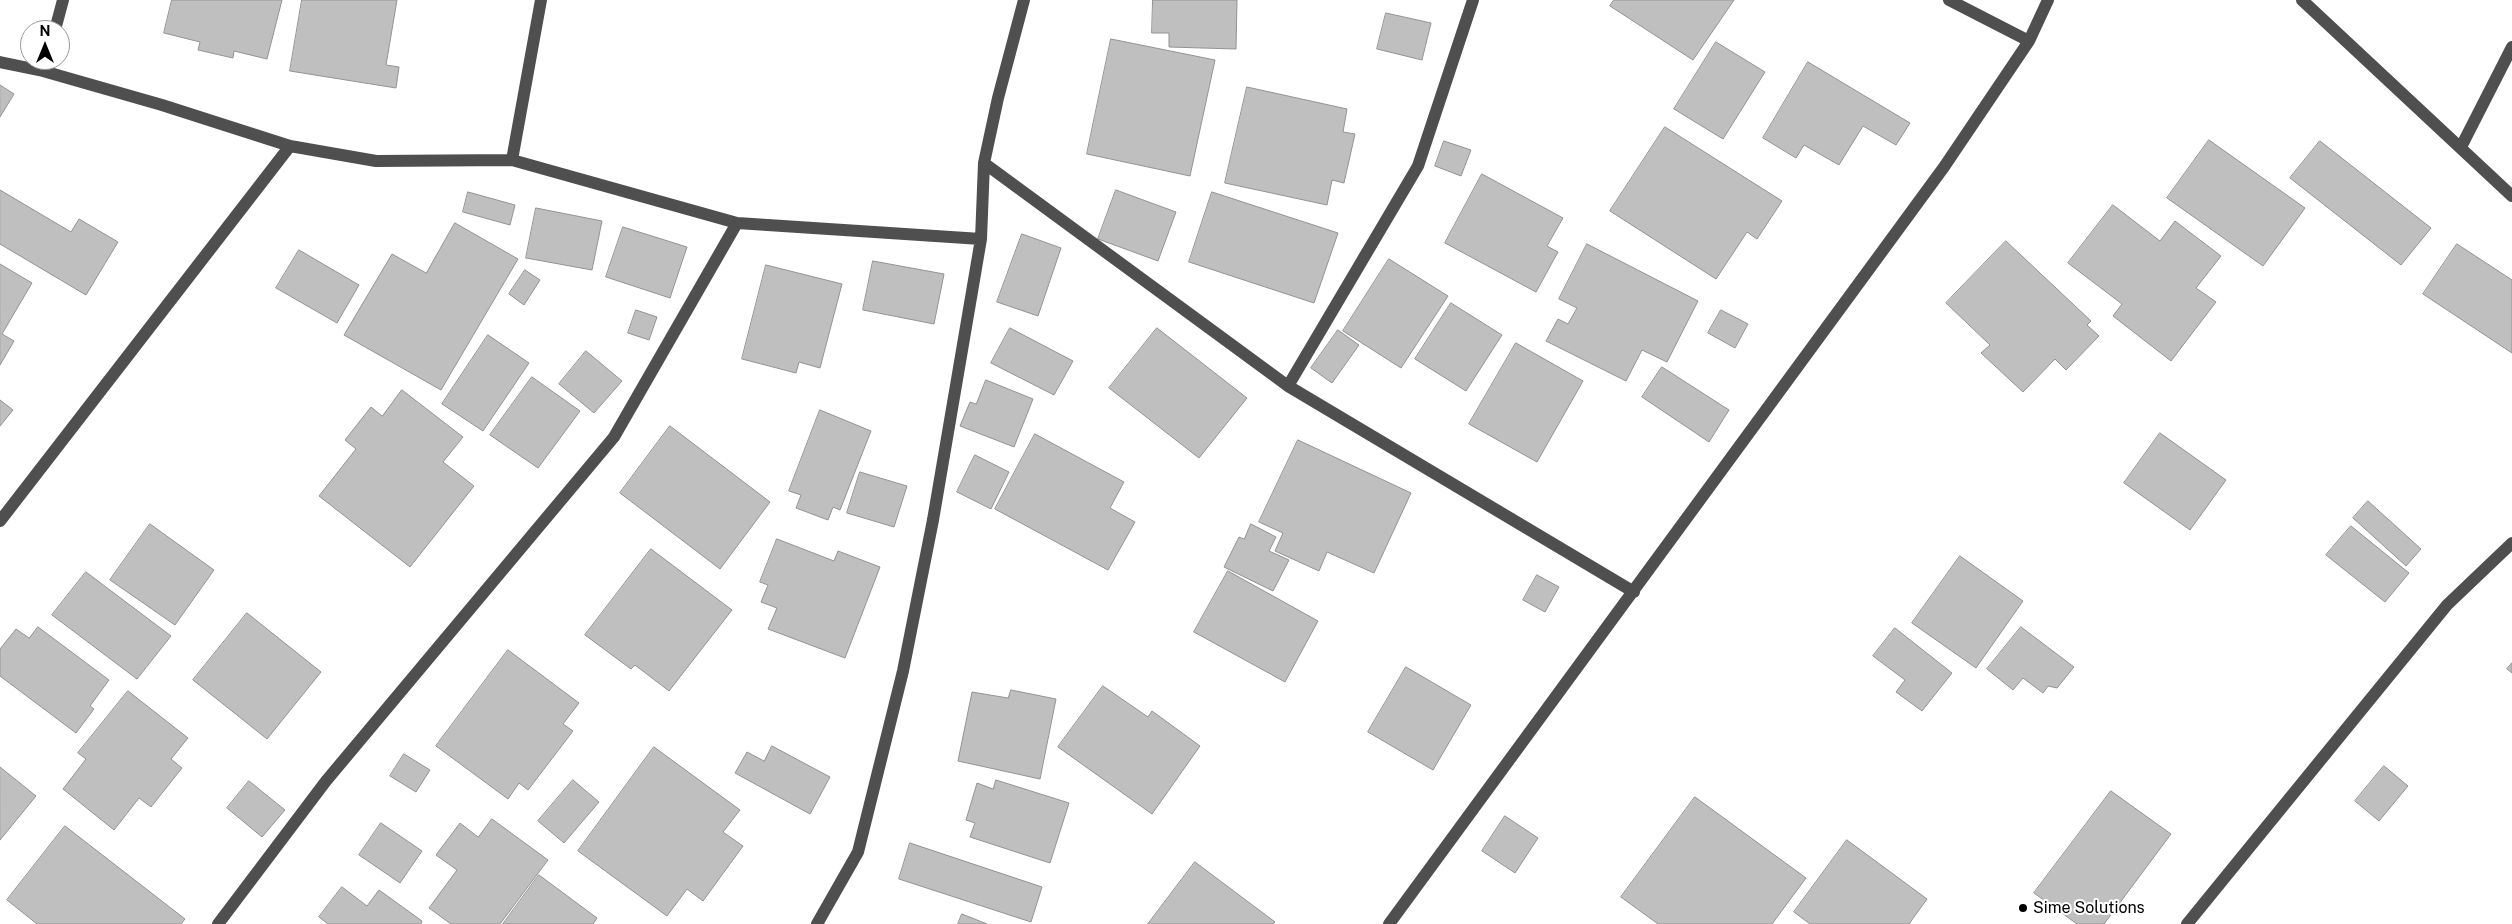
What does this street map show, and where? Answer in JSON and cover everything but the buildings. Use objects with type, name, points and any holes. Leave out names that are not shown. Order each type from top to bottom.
[{"type":"street","points":[[58,20],[63,0]]},
{"type":"street","points":[[512,160],[541,0]]},
{"type":"street","points":[[817,924],[858,852],[903,672],[933,520],[982,238],[984,163],[998,98],[1024,0]]},
{"type":"street","points":[[1288,386],[1418,166],[1473,0]]},
{"type":"street","points":[[1949,0],[2029,41]]},
{"type":"street","points":[[1389,924],[1944,168],[2029,41],[2048,0]]},
{"type":"street","points":[[2302,0],[2512,196]]},
{"type":"street","points":[[2461,147],[2512,48]]},
{"type":"street","points":[[0,62],[20,64]]},
{"type":"street","points":[[57,70],[290,146],[376,161],[512,160],[736,223],[982,238]]},
{"type":"street","points":[[0,520],[290,146]]},
{"type":"street","points":[[984,163],[1288,386],[1634,592]]},
{"type":"street","points":[[218,924],[326,781],[614,437],[736,223]]},
{"type":"street","points":[[2188,924],[2447,605],[2512,543]]},
{"type":"place","name":"Sime Solutions","points":[[2023,908]]}]
